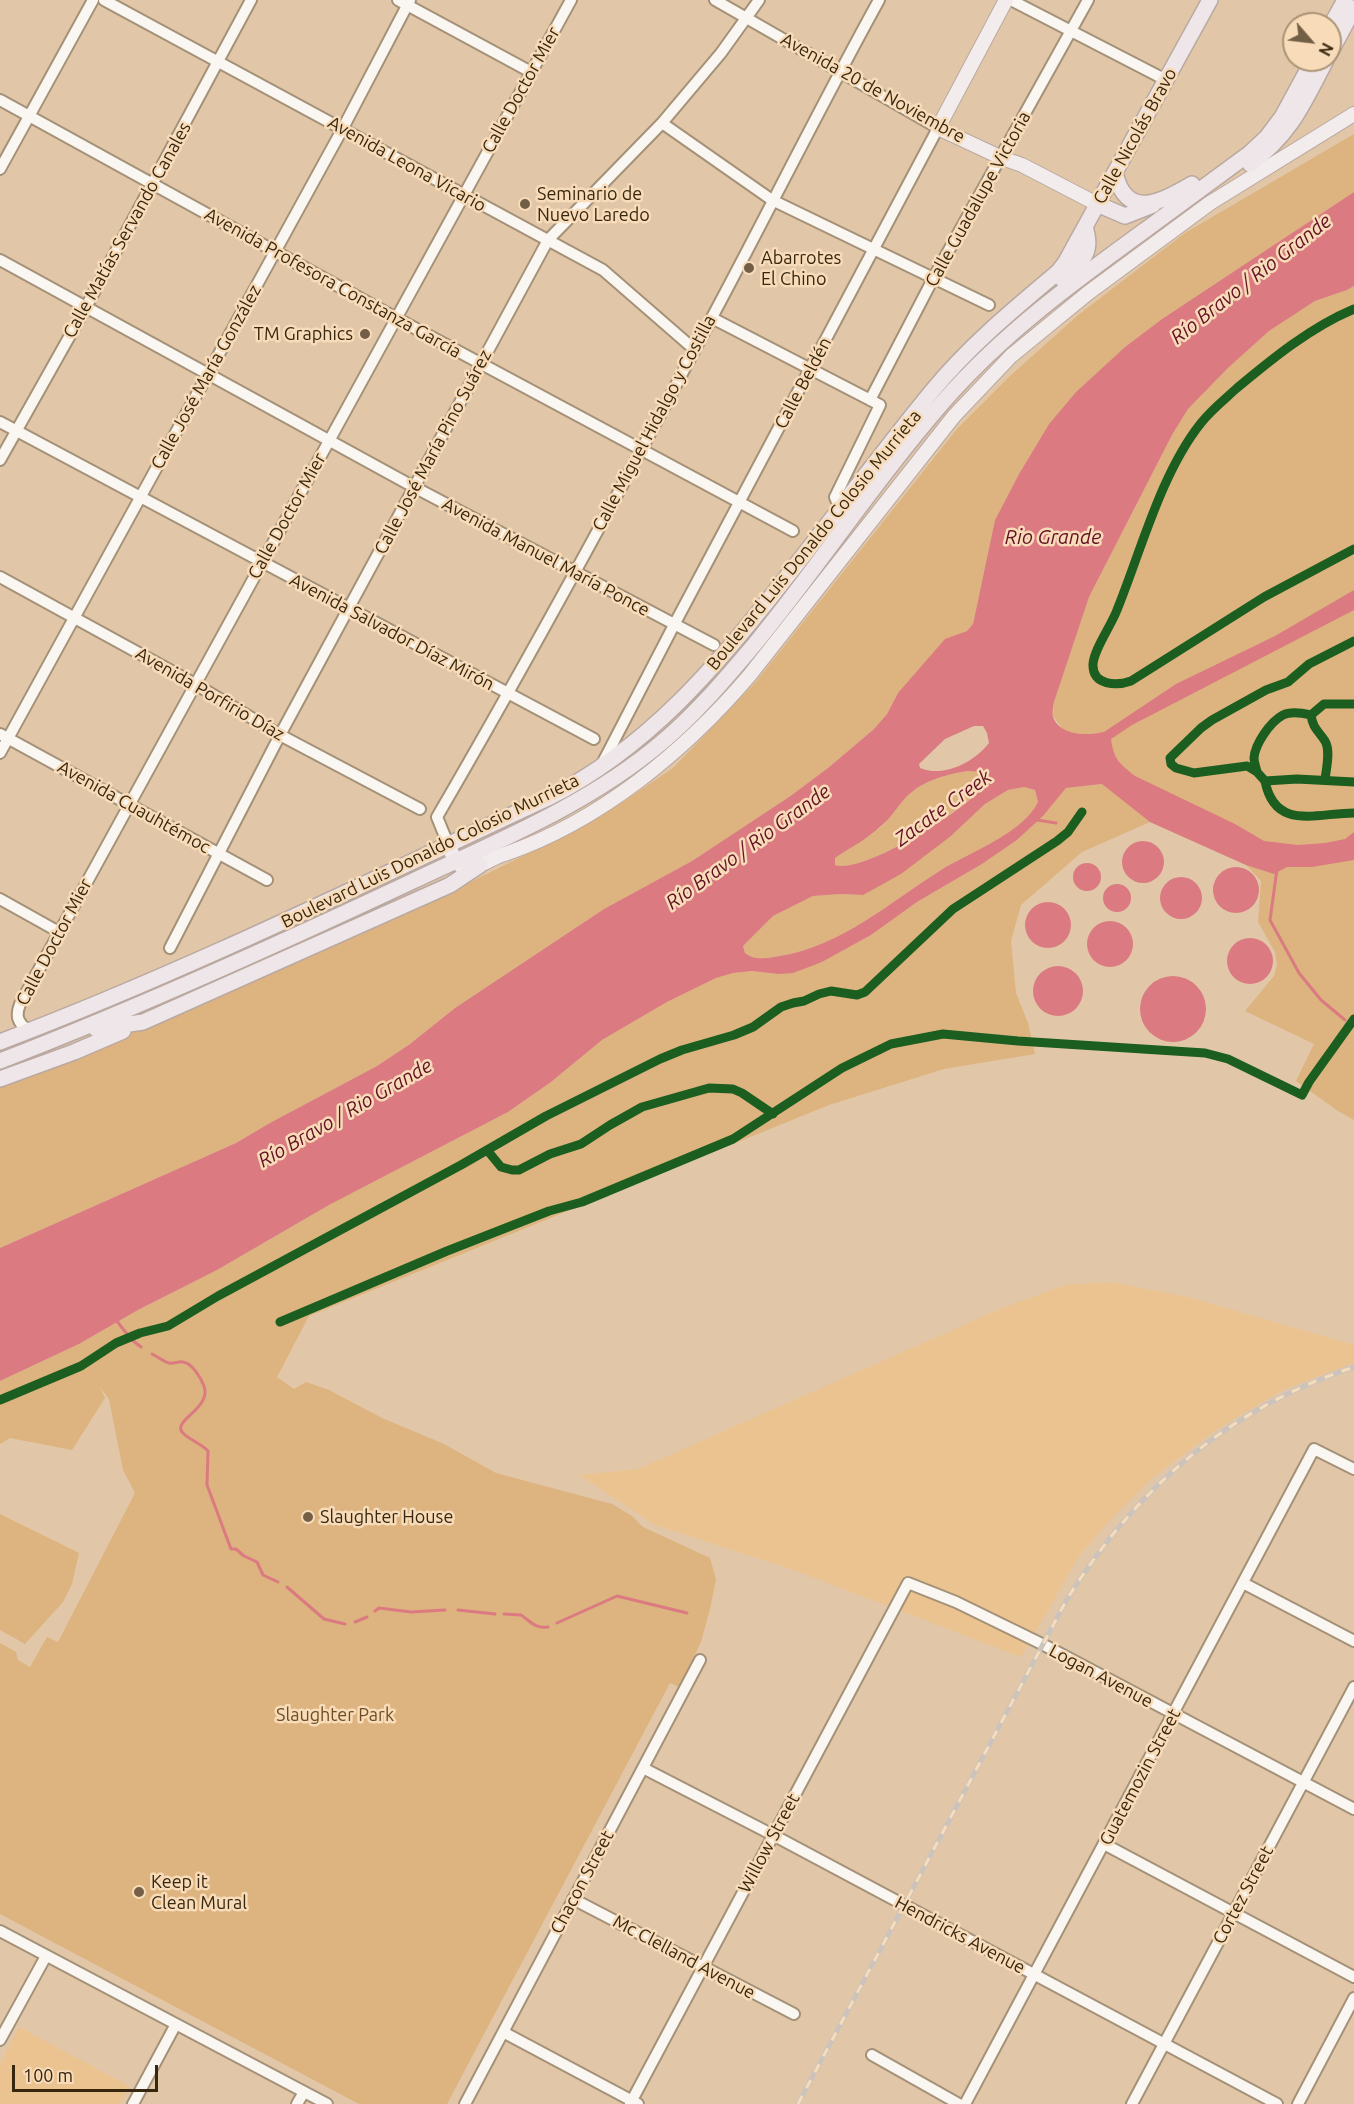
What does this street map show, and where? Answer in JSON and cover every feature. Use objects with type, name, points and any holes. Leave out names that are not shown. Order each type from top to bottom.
[{"type":"highway","name":"Calle Nicolás Bravo","points":[[1058,272],[1115,174],[1210,0]]},
{"type":"highway","points":[[1342,30],[1354,8]]},
{"type":"highway","name":"Boulevard Luis Donaldo Colosio Murrieta","points":[[0,1061],[75,1032],[350,911],[551,815],[623,771],[660,744],[732,671],[772,623],[943,402],[974,367],[1067,286],[1242,158],[1267,137],[1282,117],[1306,72]]},
{"type":"highway","points":[[1097,204],[1125,216],[1153,224],[1170,216],[1267,152],[1291,126],[1320,72]]},
{"type":"highway","points":[[1115,174],[1125,196],[1133,202],[1158,203]]},
{"type":"highway","points":[[1125,216],[1158,203],[1200,179],[1219,175]]},
{"type":"highway","points":[[1018,327],[1028,310],[1082,261],[1089,244],[1085,227]]},
{"type":"highway","name":"Boulevard Luis Donaldo Colosio Murrieta","points":[[0,1042],[71,1015],[281,923],[566,789],[643,736],[698,685],[759,613],[933,390],[964,355],[990,329],[1058,272]]},
{"type":"highway","points":[[0,1079],[74,1052],[143,1022],[450,885],[480,865]]},
{"type":"highway","points":[[75,1032],[143,1022]]},
{"type":"main road","name":"Calle Beldén","points":[[938,128],[1006,0]]},
{"type":"main road","name":"Boulevard Luis Donaldo Colosio Murrieta","points":[[455,861],[462,867],[480,865],[499,855],[528,846],[615,798],[669,758],[724,706],[941,431],[985,381],[1011,356],[1088,293],[1210,203],[1354,114]]},
{"type":"main road","name":"Avenida 20 de Noviembre","points":[[938,128],[1022,165],[1097,204]]},
{"type":"main road","points":[[448,844],[455,861]]},
{"type":"street","points":[[0,169],[93,0]]},
{"type":"street","name":"Avenida Leona Vicario","points":[[104,0],[603,270],[695,350]]},
{"type":"street","name":"Calle Matías Servando Canales","points":[[0,460],[86,307],[251,0]]},
{"type":"street","name":"Calle Doctor Mier","points":[[28,1031],[20,1023],[17,1012],[59,932],[571,0]]},
{"type":"street","name":"Avenida 20 de Noviembre","points":[[715,0],[938,128]]},
{"type":"street","name":"Calle José María Pino Suárez","points":[[170,948],[280,735],[548,240],[662,123],[721,53],[759,0]]},
{"type":"street","name":"Calle Miguel Hidalgo y Costilla","points":[[448,844],[437,817],[508,694],[641,450],[879,0]]},
{"type":"street","points":[[1011,0],[1166,80]]},
{"type":"street","name":"Calle Guadalupe Victoria","points":[[840,509],[835,497],[875,403],[934,277],[1088,0]]},
{"type":"street","points":[[405,2],[531,72]]},
{"type":"street","name":"Calle José María González","points":[[0,753],[4,736],[140,498],[343,128],[405,2]]},
{"type":"street","name":"Avenida Profesora Constanza García","points":[[0,100],[396,318],[793,531]]},
{"type":"street","points":[[662,123],[772,200],[989,305]]},
{"type":"street","name":"Calle Beldén","points":[[600,767],[938,128]]},
{"type":"street","name":"Avenida Manuel María Ponce","points":[[0,260],[414,487],[714,645]]},
{"type":"street","points":[[712,318],[875,403]]},
{"type":"street","name":"Avenida Salvador Díaz Mirón","points":[[0,422],[594,739]]},
{"type":"street","name":"Avenida Porfirio Díaz","points":[[0,577],[195,684],[280,735],[420,809]]},
{"type":"street","name":"Avenida Cuauhtémoc","points":[[4,736],[267,880]]},
{"type":"street","points":[[0,899],[59,932]]},
{"type":"street","name":"Guatemozin Street","points":[[965,2104],[1314,1449],[1354,1470]]},
{"type":"street","name":"Logan Avenue","points":[[908,1583],[956,1602],[1042,1644],[1354,1809]]},
{"type":"street","name":"Willow Street","points":[[633,2103],[908,1583]]},
{"type":"street","points":[[1243,1583],[1354,1641]]},
{"type":"street","name":"Chacon Street","points":[[465,2104],[700,1660]]},
{"type":"street","name":"Cortez Street","points":[[1132,2104],[1354,1687]]},
{"type":"street","name":"Hendricks Avenue","points":[[643,1768],[1277,2104]]},
{"type":"street","points":[[1104,1844],[1354,1977]]},
{"type":"street","name":"Mc Clelland Avenue","points":[[573,1899],[794,2014]]},
{"type":"street","points":[[0,1931],[327,2104]]},
{"type":"street","points":[[0,2040],[46,1956]]},
{"type":"street","points":[[1298,2104],[1354,1998]]},
{"type":"street","points":[[133,2104],[176,2024]]},
{"type":"street","points":[[503,2032],[633,2103]]},
{"type":"street","points":[[872,2055],[959,2104]]},
{"type":"street","points":[[297,2104],[304,2092]]},
{"type":"shaded area","points":[[1111,1282],[1188,1297],[1354,1345],[1354,1363],[1285,1389],[1217,1429],[1152,1478],[1112,1518],[1079,1556],[1021,1657],[796,1571],[655,1525],[579,1475],[638,1469],[1000,1309],[1065,1285]]},
{"type":"shaded area","points":[[19,2027],[129,2086],[120,2104],[0,2104],[0,2064]]},
{"type":"green space","points":[[1354,134],[1354,192],[1162,319],[1125,347],[1076,392],[1049,424],[995,520],[973,624],[967,631],[959,634],[898,693],[887,714],[874,729],[828,768],[789,797],[692,861],[604,909],[455,1008],[410,1044],[377,1066],[236,1143],[0,1248],[0,1085],[29,1075],[404,915],[561,837],[620,804],[673,768],[754,684],[957,429],[1010,376],[1077,316],[1185,233]]},
{"type":"green space","name":"Slaughter Park","points":[[1354,286],[1354,1120],[1296,1081],[1314,1044],[1245,1011],[1274,976],[1277,965],[1275,952],[1258,922],[1261,881],[1246,865],[1150,822],[1082,852],[1021,905],[1011,941],[1016,993],[1028,1023],[1035,1054],[944,1069],[829,1105],[309,1316],[277,1377],[294,1389],[306,1382],[329,1390],[382,1418],[444,1444],[496,1473],[612,1504],[632,1516],[643,1527],[710,1558],[716,1579],[701,1642],[679,1687],[670,1683],[447,2104],[359,2104],[0,1914],[0,1643],[16,1652],[18,1660],[30,1667],[47,1637],[58,1642],[135,1493],[123,1470],[109,1399],[100,1387],[105,1398],[72,1450],[10,1438],[0,1444],[0,1381],[79,1344],[138,1310],[217,1270],[329,1205],[508,1112],[551,1082],[602,1040],[667,1002],[716,978],[733,973],[752,971],[778,974],[822,962],[871,935],[917,902],[982,864],[1017,840],[1043,816],[1066,788],[1102,784],[1053,716],[1054,702],[1089,597],[1172,435],[1188,409],[1269,331],[1315,301]]},
{"type":"green space","points":[[968,771],[980,772],[986,777],[985,783],[958,809],[913,838],[867,860],[848,865],[834,865],[835,858],[881,827],[916,789],[941,777]]},
{"type":"green space","points":[[1024,787],[1035,790],[1038,802],[1021,823],[995,841],[941,870],[845,933],[803,951],[780,956],[762,958],[745,953],[743,946],[773,916],[813,896],[863,895],[951,836],[985,804],[1008,790]]},
{"type":"green space","points":[[0,1514],[79,1553],[72,1584],[63,1602],[25,1644],[0,1630]]},
{"type":"water","name":"Rio Grande","points":[[1354,192],[1354,286],[1315,301],[1269,331],[1188,409],[1172,435],[1089,597],[1054,702],[1053,717],[1062,728],[1068,731],[1083,734],[1104,732],[1176,684],[1275,636],[1354,590],[1354,610],[1132,725],[1111,739],[1118,761],[1135,776],[1235,824],[1264,841],[1298,845],[1325,843],[1345,839],[1354,832],[1354,860],[1312,867],[1287,867],[1274,874],[1246,865],[1150,822],[1102,784],[1066,788],[1043,816],[1017,840],[982,864],[917,902],[871,935],[822,962],[793,973],[752,971],[733,973],[716,978],[667,1002],[602,1040],[551,1082],[508,1112],[329,1205],[217,1270],[138,1310],[79,1344],[0,1381],[0,1248],[236,1143],[377,1066],[410,1044],[455,1008],[604,909],[692,861],[789,797],[874,729],[887,714],[898,693],[945,639],[967,631],[973,624],[995,520],[1049,424],[1076,392],[1125,347],[1162,319]],"holes":[[[974,726],[983,726],[987,733],[989,743],[983,750],[967,762],[948,769],[929,771],[920,768],[919,764],[945,739]],[[968,771],[980,772],[986,776],[984,785],[974,796],[914,838],[867,860],[848,865],[835,865],[835,858],[875,831],[916,789],[941,777]],[[1024,787],[1035,790],[1038,802],[1021,823],[995,841],[941,870],[865,921],[824,943],[803,951],[771,958],[757,958],[745,953],[743,946],[773,916],[813,896],[863,895],[901,874],[951,836],[985,804],[1008,790]]]},
{"type":"water","points":[[1143,841],[1158,847],[1164,862],[1158,877],[1143,883],[1128,877],[1122,862],[1128,847]]},
{"type":"water","points":[[1087,863],[1097,867],[1101,877],[1097,887],[1087,891],[1077,887],[1073,877],[1077,867]]},
{"type":"water","points":[[1236,867],[1252,874],[1259,890],[1252,906],[1236,913],[1220,906],[1213,890],[1220,874]]},
{"type":"water","points":[[1181,877],[1196,883],[1202,898],[1196,913],[1181,919],[1166,913],[1160,898],[1166,883]]},
{"type":"water","points":[[1117,884],[1127,888],[1131,898],[1127,908],[1117,912],[1107,908],[1103,898],[1107,888]]},
{"type":"water","points":[[1048,902],[1064,909],[1071,925],[1064,941],[1048,948],[1032,941],[1025,925],[1032,909]]},
{"type":"water","points":[[1110,921],[1126,928],[1133,944],[1126,960],[1110,967],[1094,960],[1087,944],[1094,928]]},
{"type":"water","points":[[1250,938],[1266,945],[1273,961],[1266,977],[1250,984],[1234,977],[1227,961],[1234,945]]},
{"type":"water","points":[[1053,966],[1063,966],[1076,973],[1083,986],[1083,996],[1076,1009],[1063,1016],[1053,1016],[1044,1012],[1037,1005],[1033,996],[1033,986],[1037,977],[1044,970]]},
{"type":"water","points":[[1173,976],[1186,979],[1196,986],[1203,996],[1206,1009],[1203,1022],[1196,1032],[1186,1039],[1173,1042],[1160,1039],[1150,1032],[1143,1022],[1140,1009],[1143,996],[1150,986],[1160,979]]},
{"type":"waterway","points":[[1037,820],[1056,823]]},
{"type":"waterway","points":[[1277,869],[1270,920],[1299,973],[1321,1000],[1345,1020]]},
{"type":"waterway","points":[[116,1320],[127,1334]]},
{"type":"waterway","points":[[132,1340],[141,1347]]},
{"type":"waterway","points":[[152,1354],[169,1363],[186,1363],[201,1379],[205,1394],[203,1401],[183,1423],[182,1432],[208,1451],[207,1485],[231,1549],[236,1549],[257,1562],[263,1575],[278,1582]]},
{"type":"waterway","points":[[287,1587],[324,1619],[345,1624]]},
{"type":"waterway","points":[[557,1623],[617,1596],[687,1613]]},
{"type":"waterway","points":[[375,1611],[379,1608],[411,1612],[445,1610]]},
{"type":"waterway","points":[[458,1610],[495,1614]]},
{"type":"waterway","points":[[504,1614],[521,1615],[536,1626],[548,1627]]},
{"type":"waterway","points":[[355,1622],[367,1617]]},
{"type":"railway","points":[[798,2104],[1066,1601],[1093,1561],[1122,1523],[1154,1489],[1226,1430],[1266,1405],[1309,1384],[1354,1367]]},
{"type":"cycle path","points":[[1354,309],[1308,334],[1279,355],[1237,388],[1201,423],[1174,465],[1163,489],[1117,610],[1096,651],[1094,671],[1097,677],[1106,683],[1119,684],[1131,681],[1264,597],[1354,549]]},
{"type":"cycle path","points":[[1265,781],[1247,766],[1194,773],[1176,768],[1171,764],[1170,758],[1212,720],[1266,690],[1288,682],[1309,664],[1354,641]]},
{"type":"cycle path","points":[[1325,780],[1327,745],[1314,726],[1311,715],[1324,704],[1354,704]]},
{"type":"cycle path","points":[[1257,772],[1255,752],[1268,728],[1283,715],[1289,713],[1311,715]]},
{"type":"cycle path","points":[[1354,782],[1297,779],[1265,781],[1270,797],[1278,807],[1288,813],[1299,816],[1354,813]]},
{"type":"cycle path","points":[[0,1400],[81,1366],[116,1343],[140,1333],[168,1326],[218,1296],[461,1165],[546,1116],[660,1059],[734,1035],[753,1027],[781,1007],[819,994],[831,991],[857,995],[865,992],[953,909],[1057,841],[1068,832],[1082,812]]},
{"type":"cycle path","points":[[280,1322],[447,1251],[549,1211],[582,1202],[733,1139],[842,1068],[891,1044],[943,1034],[1205,1053],[1228,1059],[1302,1095],[1354,1019]]},
{"type":"cycle path","points":[[487,1150],[501,1167],[519,1170],[550,1154],[581,1144],[642,1107],[709,1088],[733,1089],[773,1114]]},
{"type":"place","name":"Seminario de Nuevo Laredo","points":[[525,204]]},
{"type":"place","name":"Abarrotes El Chino","points":[[749,268]]},
{"type":"place","name":"TM Graphics","points":[[365,334]]},
{"type":"place","name":"Slaughter House","points":[[308,1517]]},
{"type":"place","name":"Keep it Clean Mural","points":[[139,1892]]},
{"type":"water label","name":"Río Bravo / Rio Grande","points":[[1251,279]]},
{"type":"water label","name":"Zacate Creek","points":[[943,808]]},
{"type":"water label","name":"Río Bravo / Rio Grande","points":[[748,847]]},
{"type":"water label","name":"Río Bravo / Rio Grande","points":[[345,1113]]}]
